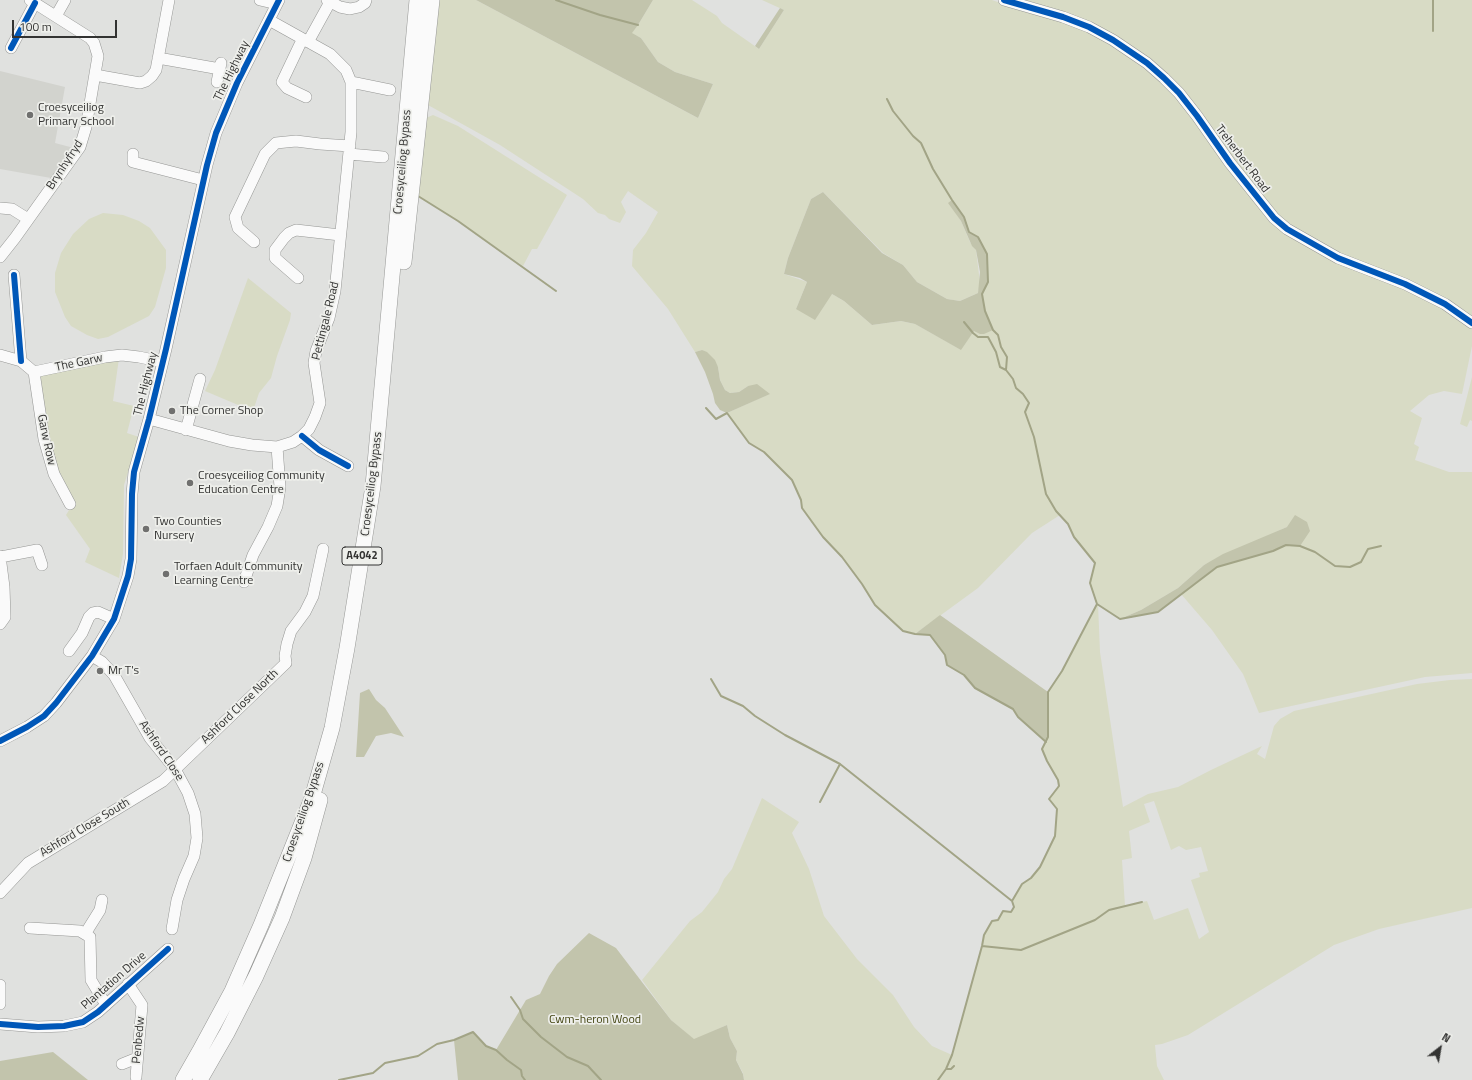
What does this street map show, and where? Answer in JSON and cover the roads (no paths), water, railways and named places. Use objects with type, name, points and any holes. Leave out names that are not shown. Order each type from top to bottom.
[{"type":"highway","name":"Croesyceiliog Bypass","points":[[183,1080],[232,991],[261,925],[312,798],[332,728],[347,648],[373,486],[417,0]]},
{"type":"highway","name":"Croesyceiliog Bypass","points":[[200,1080],[227,1033],[256,976],[285,910],[304,858],[333,754],[356,656],[380,488],[432,0]]},
{"type":"street","points":[[56,16],[65,0]]},
{"type":"street","points":[[95,75],[140,83],[146,81],[152,76],[156,70],[170,0]]},
{"type":"street","points":[[260,0],[278,2]]},
{"type":"street","points":[[306,97],[287,88],[282,82],[329,1],[340,7],[350,9],[359,7],[365,3],[366,0]]},
{"type":"street","name":"Treherbert Road","points":[[1004,0],[1064,17],[1089,27],[1147,63],[1179,93],[1230,163],[1274,218],[1283,226],[1338,258],[1405,284],[1446,304],[1472,323]]},
{"type":"street","points":[[11,48],[32,2]]},
{"type":"street","name":"Brynhyfryd","points":[[0,256],[15,238],[80,147],[86,127],[98,56],[94,43],[90,38],[32,2]]},
{"type":"street","name":"The Highway","points":[[0,741],[44,716],[56,704],[92,656],[114,619],[122,597],[131,559],[132,494],[134,472],[150,419],[203,180],[216,133],[237,83],[278,2]]},
{"type":"street","points":[[269,20],[330,54],[346,70],[351,82],[390,90]]},
{"type":"street","points":[[158,58],[221,66],[217,82]]},
{"type":"street","name":"Pettingale Road","points":[[150,419],[186,430],[252,445],[277,447],[293,442],[309,429],[320,403],[314,363],[316,351],[328,318],[335,291],[350,150],[351,82]]},
{"type":"street","points":[[254,237],[238,228],[235,217],[265,154],[276,143],[296,140],[384,157]]},
{"type":"street","points":[[133,154],[133,162],[203,180]]},
{"type":"street","points":[[0,208],[12,209],[28,219]]},
{"type":"street","points":[[295,272],[275,258],[275,250],[289,233],[296,230],[340,235]]},
{"type":"street","points":[[14,275],[21,361]]},
{"type":"street","points":[[0,355],[21,361],[34,372]]},
{"type":"street","name":"The Garw","points":[[34,372],[105,357],[139,357],[163,362]]},
{"type":"street","name":"Garw Row","points":[[34,372],[44,439],[54,474],[70,504]]},
{"type":"street","points":[[186,430],[200,379]]},
{"type":"street","points":[[302,436],[319,450],[348,466]]},
{"type":"street","points":[[244,582],[253,555],[277,506],[280,488],[277,447]]},
{"type":"street","name":"Ashford Close North","points":[[175,769],[286,663],[285,656],[290,631],[305,612],[313,596],[323,549]]},
{"type":"street","points":[[0,624],[5,617],[4,587],[0,557],[37,550],[42,564]]},
{"type":"street","points":[[69,651],[82,633],[89,617],[93,613],[98,612],[114,619]]},
{"type":"street","name":"Ashford Close","points":[[92,656],[102,662],[114,675],[150,738],[175,769],[188,793],[194,814],[196,838],[194,856],[177,900],[172,929]]},
{"type":"street","name":"Ashford Close South","points":[[0,893],[28,862],[154,788],[175,769]]},
{"type":"street","points":[[85,934],[100,910],[102,900]]},
{"type":"street","points":[[30,928],[80,931],[90,937],[91,980],[106,1005]]},
{"type":"street","name":"Plantation Drive","points":[[0,1024],[38,1027],[64,1026],[83,1022],[98,1012],[168,949]]},
{"type":"street","points":[[0,984],[0,1004]]},
{"type":"street","name":"Penbedw","points":[[128,984],[142,1005],[136,1077]]},
{"type":"street","points":[[122,1064],[137,1058]]},
{"type":"waterway","points":[[556,0],[600,15],[638,25]]},
{"type":"waterway","points":[[1433,0],[1433,31]]},
{"type":"waterway","points":[[887,99],[893,111],[913,136],[921,143],[933,169],[964,217],[969,232],[978,237],[987,254],[988,282],[982,294],[985,311],[993,330],[998,335],[1001,347],[1007,357],[1006,370],[1013,379],[1016,388],[1023,394],[1029,403],[1025,412],[1034,437],[1046,494],[1056,511],[1068,524],[1074,537],[1095,563],[1090,583],[1097,604],[1062,671],[1048,692],[1048,737],[1042,749],[1058,780],[1059,786],[1049,799],[1057,809],[1055,836],[1040,867],[1031,878],[1022,884],[1012,901],[1014,907],[1011,912],[1003,911],[998,920],[992,921],[984,935],[952,1055],[946,1069],[938,1080]]},
{"type":"waterway","points":[[418,196],[458,221],[556,291]]},
{"type":"waterway","points":[[964,322],[978,337],[988,337],[996,352],[1000,367],[1006,370]]},
{"type":"waterway","points":[[706,408],[716,419],[727,413],[749,443],[764,452],[792,480],[801,500],[802,508],[823,537],[842,557],[875,605],[903,631],[915,634],[930,635],[945,655],[947,665],[964,675],[975,688],[1013,709],[1018,717],[1046,742]]},
{"type":"waterway","points":[[1097,604],[1120,619],[1158,612],[1217,567],[1273,551],[1286,545],[1300,546],[1315,552],[1335,566],[1350,567],[1361,562],[1368,549],[1381,546]]},
{"type":"waterway","points":[[711,679],[721,696],[743,706],[755,716],[785,735],[840,764],[1012,901]]},
{"type":"waterway","points":[[820,802],[840,764]]},
{"type":"waterway","points":[[982,946],[1021,950],[1095,920],[1109,910],[1142,902]]},
{"type":"waterway","points":[[511,997],[520,1010],[523,1019],[541,1037],[567,1057],[588,1066],[601,1080]]},
{"type":"waterway","points":[[339,1080],[373,1073],[385,1063],[418,1056],[437,1044],[454,1040],[473,1032],[486,1046],[496,1050],[521,1070],[522,1076],[525,1080]]},
{"type":"waterway","points":[[946,1069],[951,1069],[954,1066]]},
{"type":"place","name":"Croesyceiliog Primary School","points":[[30,115]]},
{"type":"place","name":"The Corner Shop","points":[[172,411]]},
{"type":"place","name":"Croesyceiliog Community Education Centre","points":[[190,483]]},
{"type":"place","name":"Two Counties Nursery","points":[[146,529]]},
{"type":"place","name":"Torfaen Adult Community Learning Centre","points":[[166,574]]},
{"type":"place","name":"Mr T's","points":[[100,671]]},
{"type":"park label","name":"Cwm-heron Wood","points":[[595,1020]]}]
